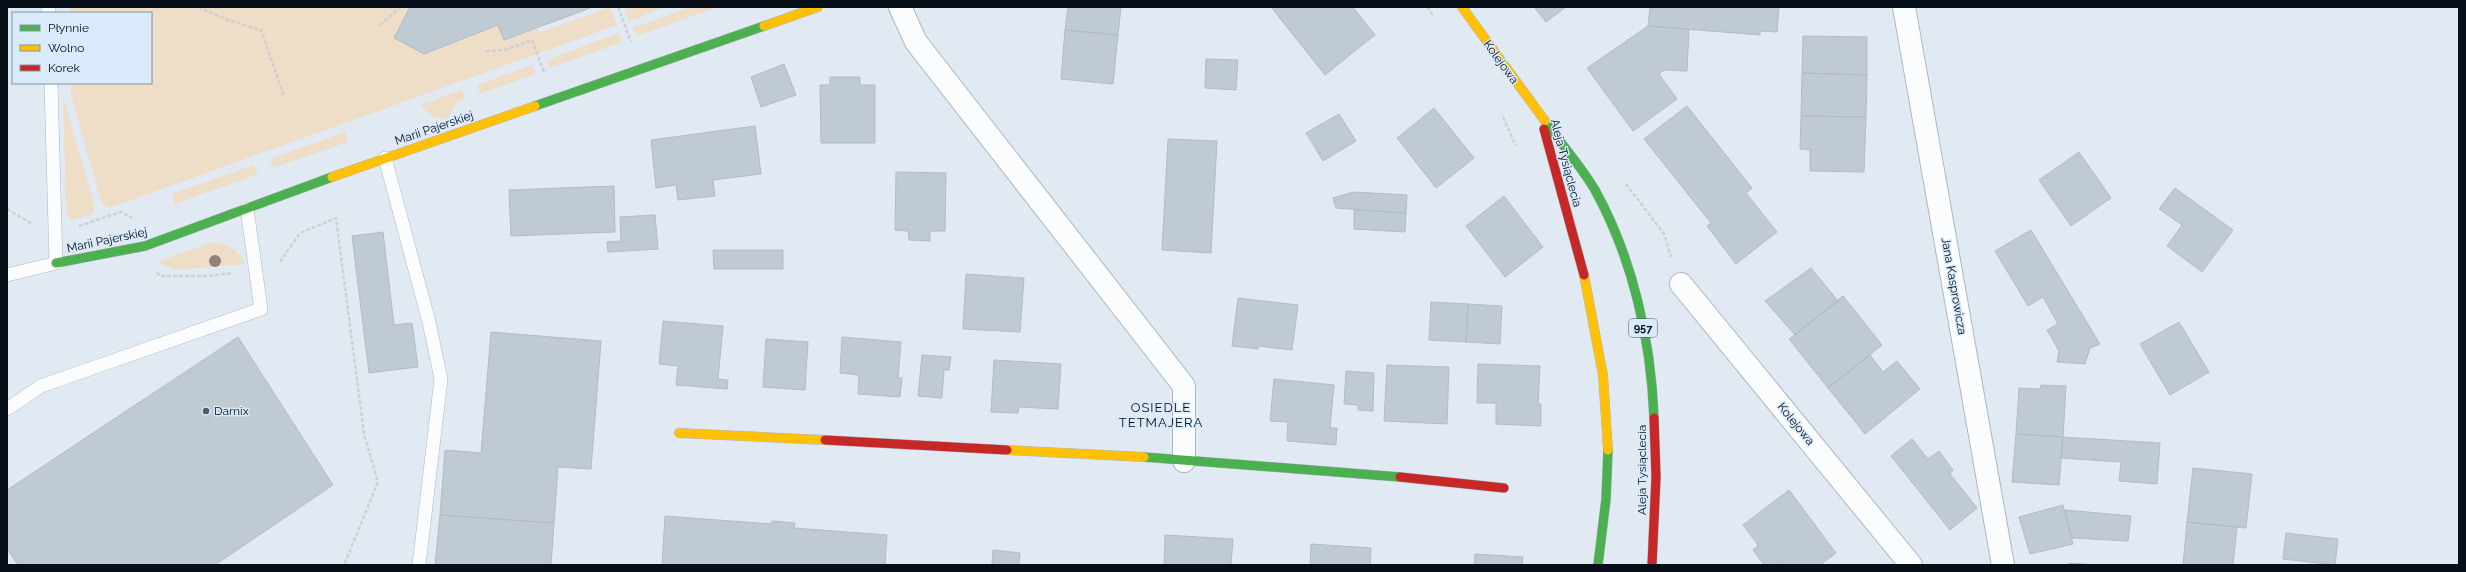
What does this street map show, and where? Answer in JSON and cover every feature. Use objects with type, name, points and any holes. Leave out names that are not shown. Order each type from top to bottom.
[{"type":"street","name":"Marii Pajerskiej","points":[[56,263],[145,246],[385,158],[818,7]]},
{"type":"street","points":[[900,7],[916,42],[1184,386],[1184,461]]},
{"type":"street","name":"Kolejowa","points":[[1462,7],[1540,116]]},
{"type":"street","name":"Jana Kasprowicza","points":[[1904,7],[2003,565]]},
{"type":"street","name":"Aleja Tysiąclecia","points":[[1540,116],[1594,322],[1605,394],[1608,458],[1605,520],[1598,565]]},
{"type":"street","name":"Aleja Tysiąclecia","points":[[1540,116],[1594,189],[1605,211],[1630,277],[1643,326],[1653,383],[1656,477],[1652,565]]},
{"type":"street","name":"Kolejowa","points":[[1680,284],[1910,565]]},
{"type":"street","points":[[679,434],[1184,461],[1407,477],[1504,488]]},
{"type":"lane","points":[[7,275],[56,263],[51,84]]},
{"type":"lane","points":[[385,158],[429,322],[441,379],[419,565]]},
{"type":"lane","points":[[7,409],[40,386],[261,309],[247,208]]},
{"type":"path","points":[[198,7],[228,20],[260,30],[284,96]]},
{"type":"path","points":[[380,25],[400,7]]},
{"type":"path","points":[[618,7],[632,45]]},
{"type":"path","points":[[1427,7],[1437,20]]},
{"type":"path","points":[[486,51],[505,50],[532,40],[543,71]]},
{"type":"path","points":[[1500,110],[1519,153]]},
{"type":"path","points":[[7,209],[34,224]]},
{"type":"path","points":[[77,226],[121,212]]},
{"type":"path","points":[[154,267],[160,276],[181,277],[208,276],[272,268],[284,259],[300,233],[336,218],[364,434],[378,482],[344,565]]},
{"type":"shaded area","points":[[70,7],[593,7],[537,28],[538,33],[610,7],[617,25],[109,208],[102,204],[71,95],[71,84],[152,84],[152,12],[70,12]]},
{"type":"shaded area","points":[[624,7],[666,7],[629,21]]},
{"type":"shaded area","points":[[691,7],[718,7],[637,36],[633,28]]},
{"type":"shaded area","points":[[618,33],[622,42],[550,68],[547,60]]},
{"type":"shaded area","points":[[532,65],[535,74],[480,94],[477,85]]},
{"type":"shaded area","points":[[462,90],[465,99],[457,102],[446,120],[433,117],[420,105]]},
{"type":"shaded area","points":[[63,97],[95,206],[92,214],[70,221],[66,209]]},
{"type":"shaded area","points":[[345,132],[348,142],[273,168],[270,159]]},
{"type":"shaded area","points":[[254,165],[258,174],[175,204],[172,194]]},
{"type":"shaded area","points":[[212,242],[224,244],[232,248],[246,264],[176,270],[161,264],[160,261]]},
{"type":"building","points":[[410,7],[593,7],[504,40],[498,25],[424,54],[394,38]]},
{"type":"building","points":[[1068,7],[1121,7],[1118,35],[1065,30]]},
{"type":"building","points":[[1271,7],[1353,7],[1375,35],[1325,75]]},
{"type":"building","points":[[1534,7],[1566,7],[1546,22]]},
{"type":"building","points":[[1650,7],[1779,7],[1777,32],[1760,31],[1760,35],[1648,26]]},
{"type":"building","points":[[1648,26],[1689,29],[1687,71],[1664,70],[1659,74],[1677,99],[1633,131],[1587,68]]},
{"type":"building","points":[[1065,30],[1118,35],[1113,84],[1061,79]]},
{"type":"building","points":[[1803,36],[1867,37],[1867,75],[1802,73]]},
{"type":"building","points":[[1206,59],[1238,60],[1236,90],[1205,88]]},
{"type":"building","points":[[784,64],[796,95],[761,107],[751,77]]},
{"type":"building","points":[[1802,73],[1867,75],[1866,117],[1801,116]]},
{"type":"building","points":[[830,77],[860,77],[860,85],[875,85],[875,143],[821,143],[820,85],[830,85]]},
{"type":"building","points":[[1687,106],[1752,188],[1746,193],[1777,232],[1736,264],[1707,226],[1711,223],[1644,139]]},
{"type":"building","points":[[1434,108],[1474,158],[1436,188],[1397,138]]},
{"type":"building","points":[[1339,114],[1356,141],[1323,161],[1306,133]]},
{"type":"building","points":[[1801,116],[1866,117],[1864,172],[1810,171],[1810,150],[1800,149]]},
{"type":"building","points":[[755,126],[761,174],[713,180],[715,196],[678,200],[676,185],[656,188],[651,140]]},
{"type":"building","points":[[1168,139],[1217,141],[1211,253],[1162,250]]},
{"type":"building","points":[[2079,152],[2111,198],[2071,226],[2039,180]]},
{"type":"building","points":[[896,172],[946,173],[945,231],[930,231],[930,241],[909,240],[908,231],[895,230]]},
{"type":"building","points":[[614,186],[615,232],[511,236],[509,190]]},
{"type":"building","points":[[2175,188],[2233,230],[2202,272],[2167,246],[2182,225],[2159,209]]},
{"type":"building","points":[[1354,192],[1407,195],[1406,213],[1336,208],[1333,198]]},
{"type":"building","points":[[1504,196],[1543,247],[1505,277],[1466,226]]},
{"type":"building","points":[[1354,210],[1406,213],[1405,232],[1354,229]]},
{"type":"building","points":[[655,215],[658,249],[608,252],[607,242],[621,241],[620,217]]},
{"type":"building","points":[[2031,230],[2100,344],[2090,348],[2085,364],[2057,362],[2059,351],[2047,330],[2058,324],[2043,297],[2028,306],[1995,251]]},
{"type":"building","points":[[383,232],[394,325],[412,323],[418,367],[369,373],[352,236]]},
{"type":"building","points":[[713,250],[783,250],[783,269],[714,269]]},
{"type":"building","points":[[1811,268],[1838,301],[1795,335],[1765,301]]},
{"type":"building","points":[[966,274],[1024,278],[1020,332],[963,329]]},
{"type":"building","points":[[1843,296],[1882,345],[1828,388],[1789,339]]},
{"type":"building","points":[[1238,298],[1298,305],[1292,350],[1258,346],[1258,349],[1232,346]]},
{"type":"building","points":[[1431,302],[1468,304],[1466,342],[1429,340]]},
{"type":"building","points":[[1468,304],[1502,306],[1500,344],[1466,342]]},
{"type":"building","points":[[663,321],[723,326],[718,379],[728,380],[727,389],[676,385],[678,366],[659,364]]},
{"type":"building","points":[[2179,322],[2209,372],[2170,395],[2140,344]]},
{"type":"building","points":[[491,332],[601,341],[591,469],[558,467],[554,523],[440,515],[445,450],[481,453]]},
{"type":"building","name":"Damix","points":[[238,337],[333,485],[215,565],[18,565],[7,549],[7,490]]},
{"type":"building","points":[[842,337],[901,342],[898,378],[902,378],[900,397],[858,394],[859,375],[840,373]]},
{"type":"building","points":[[766,339],[808,342],[805,390],[763,387]]},
{"type":"building","points":[[922,355],[951,357],[949,370],[944,370],[942,398],[918,396]]},
{"type":"building","points":[[1870,355],[1883,372],[1897,361],[1920,389],[1865,434],[1828,388]]},
{"type":"building","points":[[994,360],[1061,364],[1058,409],[1019,407],[1018,413],[991,412]]},
{"type":"building","points":[[1478,364],[1540,366],[1538,404],[1541,404],[1541,426],[1496,424],[1496,403],[1477,403]]},
{"type":"building","points":[[1387,365],[1449,367],[1447,424],[1384,421]]},
{"type":"building","points":[[1346,371],[1374,373],[1373,411],[1358,410],[1358,405],[1344,404]]},
{"type":"building","points":[[1274,379],[1334,385],[1330,428],[1337,428],[1336,445],[1287,441],[1288,422],[1270,421]]},
{"type":"building","points":[[2041,385],[2066,386],[2063,437],[2016,434],[2019,388],[2040,389]]},
{"type":"building","points":[[2016,434],[2063,437],[2059,485],[2012,482]]},
{"type":"building","points":[[2063,437],[2160,443],[2157,484],[2119,481],[2121,462],[2061,458]]},
{"type":"building","points":[[1912,439],[1928,459],[1939,451],[1953,470],[1950,474],[1977,508],[1950,530],[1891,456]]},
{"type":"building","points":[[2193,468],[2252,474],[2246,528],[2187,522]]},
{"type":"building","points":[[1789,490],[1836,553],[1820,565],[1787,565],[1785,562],[1780,565],[1764,565],[1753,550],[1758,545],[1743,525]]},
{"type":"building","points":[[2063,505],[2073,544],[2030,554],[2019,517]]},
{"type":"building","points":[[2065,510],[2131,516],[2128,541],[2072,538]]},
{"type":"building","points":[[440,515],[554,523],[551,565],[435,565]]},
{"type":"building","points":[[665,516],[771,524],[772,521],[795,523],[794,528],[887,535],[885,565],[662,565]]},
{"type":"building","points":[[2187,522],[2237,527],[2233,565],[2183,565]]},
{"type":"building","points":[[2286,533],[2338,539],[2335,565],[2283,559]]},
{"type":"building","points":[[1165,535],[1233,539],[1231,565],[1164,565]]},
{"type":"building","points":[[1311,544],[1371,548],[1370,565],[1310,565]]},
{"type":"building","points":[[993,550],[1020,553],[1019,565],[992,565]]},
{"type":"building","points":[[1475,554],[1523,557],[1522,565],[1474,565]]},
{"type":"building","points":[[2069,563],[2099,565],[2069,565]]},
{"type":"traffic: fast","points":[[535,106],[764,26]]},
{"type":"traffic: fast","points":[[1545,121],[1584,172],[1595,190],[1620,244],[1630,272],[1644,330],[1649,359],[1654,418]]},
{"type":"traffic: fast","points":[[56,263],[145,246],[332,177]]},
{"type":"traffic: fast","points":[[1598,565],[1606,499],[1608,450]]},
{"type":"traffic: fast","points":[[1144,457],[1400,477]]},
{"type":"traffic: slow","points":[[764,26],[818,7]]},
{"type":"traffic: slow","points":[[1462,7],[1545,121]]},
{"type":"traffic: slow","points":[[332,177],[535,106]]},
{"type":"traffic: slow","points":[[1584,275],[1603,375],[1608,450]]},
{"type":"traffic: slow","points":[[679,433],[825,440]]},
{"type":"traffic: slow","points":[[1007,450],[1144,457]]},
{"type":"traffic: jam","points":[[1544,129],[1584,275]]},
{"type":"traffic: jam","points":[[1652,565],[1656,477],[1654,418]]},
{"type":"traffic: jam","points":[[825,440],[1007,450]]},
{"type":"traffic: jam","points":[[1400,477],[1504,488]]},
{"type":"place","name":"Damix","points":[[206,411]]},
{"type":"district","name":"OSIEDLE TETMAJERA","points":[[1161,414]]}]
